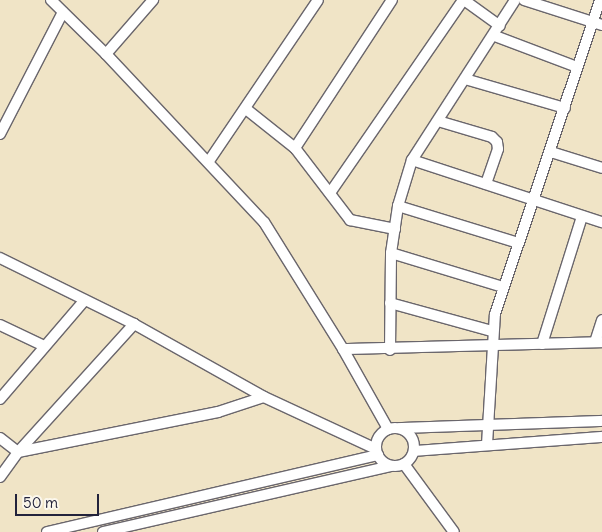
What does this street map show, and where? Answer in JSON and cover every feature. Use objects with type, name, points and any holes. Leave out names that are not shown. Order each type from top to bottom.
[{"type":"street","points":[[51,0],[209,161],[274,234],[343,348],[388,429]]},
{"type":"street","points":[[106,54],[153,0]]},
{"type":"street","points":[[209,161],[318,0]]},
{"type":"street","points":[[295,148],[392,0]]},
{"type":"street","points":[[330,193],[464,0],[500,26]]},
{"type":"street","points":[[390,350],[391,253],[398,206],[412,160],[495,36],[516,0]]},
{"type":"street","points":[[524,0],[597,23]]},
{"type":"street","points":[[487,444],[492,331],[503,287],[551,152],[577,67],[597,23],[600,0]]},
{"type":"street","points":[[0,134],[63,12]]},
{"type":"street","points":[[495,36],[577,67]]},
{"type":"street","points":[[465,79],[564,108]]},
{"type":"street","points":[[246,109],[295,148],[353,222],[395,229]]},
{"type":"street","points":[[438,121],[492,137],[497,142],[498,149],[486,184]]},
{"type":"street","points":[[551,152],[601,166]]},
{"type":"street","points":[[412,160],[602,222]]},
{"type":"street","points":[[398,206],[518,243]]},
{"type":"street","points":[[542,344],[582,216]]},
{"type":"street","points":[[391,253],[503,287]]},
{"type":"street","points":[[0,258],[134,324],[264,397],[377,452],[392,466]]},
{"type":"street","points":[[0,399],[85,300]]},
{"type":"street","points":[[390,303],[492,331]]},
{"type":"street","points":[[343,348],[390,350],[599,342],[602,320]]},
{"type":"street","points":[[0,477],[18,452],[134,324]]},
{"type":"street","points":[[0,325],[44,346]]},
{"type":"street","points":[[0,438],[18,452],[218,412],[264,397]]},
{"type":"street","points":[[377,452],[377,440],[388,429],[488,423],[602,421]]},
{"type":"street","points":[[103,532],[404,464],[414,451],[412,437],[400,428]]},
{"type":"street","points":[[414,451],[487,444],[602,437]]},
{"type":"street","points":[[47,532],[377,452]]},
{"type":"street","points":[[404,464],[454,532]]}]
